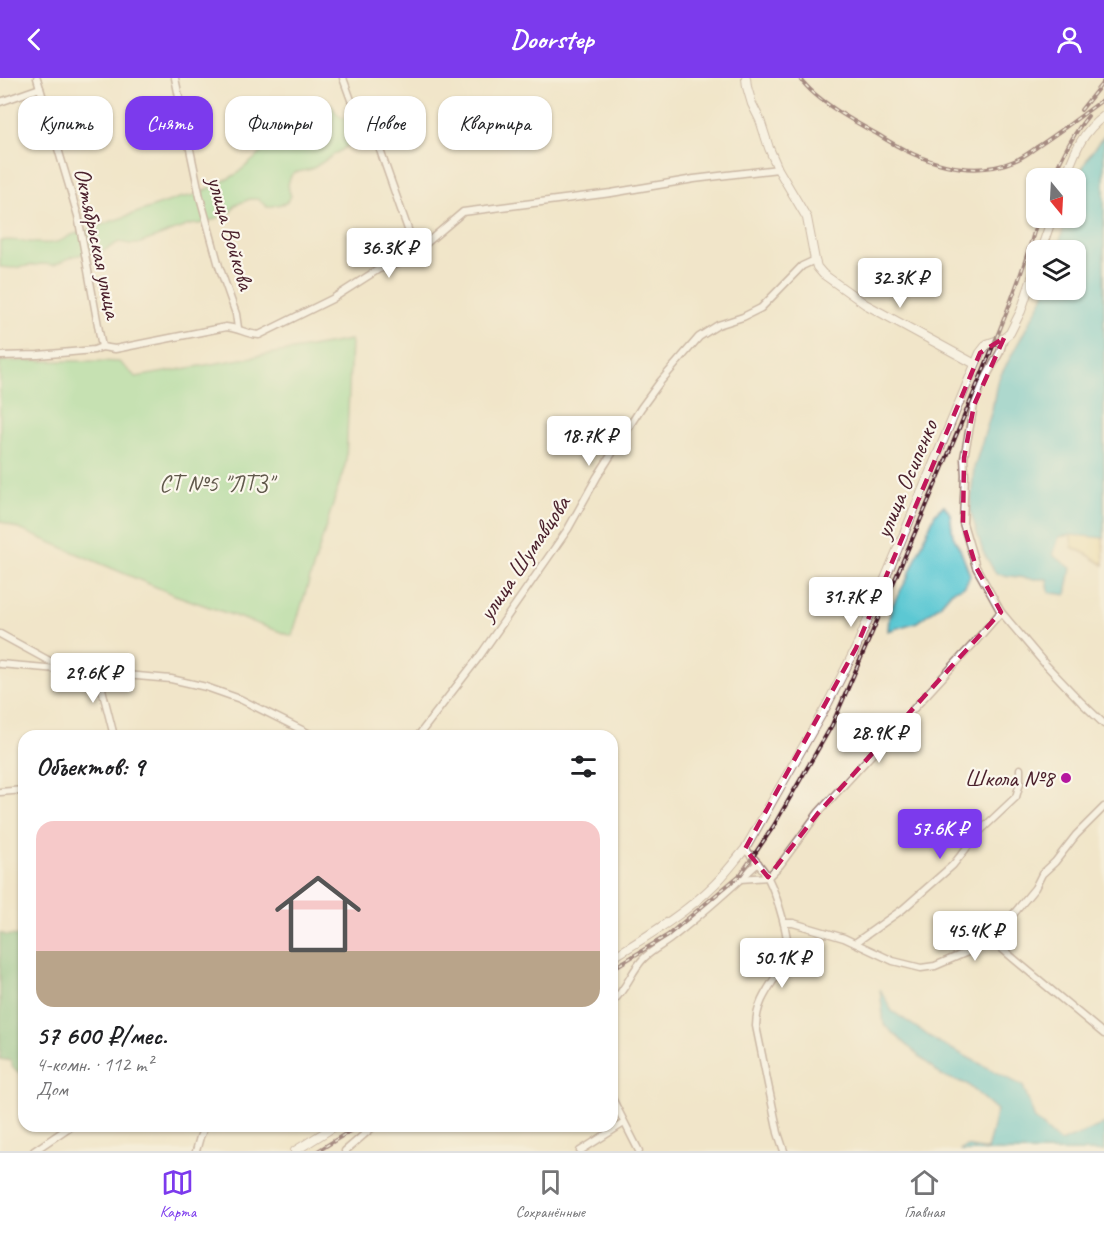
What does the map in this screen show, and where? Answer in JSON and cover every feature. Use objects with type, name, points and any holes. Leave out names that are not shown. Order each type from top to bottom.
[{"type":"street","name":"Октябрьская улица","points":[[37,78],[78,216],[102,347]]},
{"type":"street","name":"улица Войкова","points":[[175,78],[200,196],[219,266],[236,314],[238,328]]},
{"type":"street","points":[[343,78],[351,100],[369,119],[416,252]]},
{"type":"street","points":[[746,78],[752,104],[778,169],[807,218],[817,267],[823,274],[865,304],[975,364]]},
{"type":"street","points":[[0,102],[40,88]]},
{"type":"street","points":[[1069,168],[1083,136],[1104,116]]},
{"type":"street","points":[[0,356],[38,355],[94,350],[102,347],[115,349],[226,327],[238,328],[248,334],[259,335],[332,299],[380,269],[398,264],[416,252],[463,212],[611,193],[694,178],[778,169]]},
{"type":"street","name":"улица Шумавцова","points":[[423,730],[479,657],[568,529],[597,477],[660,382],[699,337],[718,325],[760,308],[802,266],[814,260]]},
{"type":"street","name":"улица Осипенко","points":[[618,954],[661,927],[713,886],[745,849],[818,722],[856,648],[980,353],[987,344],[1004,338],[1010,333],[1026,296]]},
{"type":"street","points":[[1004,338],[1000,352],[980,388],[974,405],[964,458],[963,523],[976,567],[1001,612],[1045,664],[1104,724]]},
{"type":"street","points":[[740,879],[768,876],[780,866],[819,812],[1001,612]]},
{"type":"street","points":[[0,634],[67,671]]},
{"type":"street","points":[[0,664],[171,679],[206,687],[240,699],[302,730]]},
{"type":"street","points":[[108,674],[102,689],[112,730]]},
{"type":"street","points":[[855,943],[903,909],[953,865],[980,831],[1016,797],[1020,783],[1020,769]]},
{"type":"street","points":[[0,792],[18,790]]},
{"type":"street","points":[[784,923],[793,923],[844,938],[894,961],[921,968],[934,966],[963,955],[997,934],[1035,888],[1042,874],[1104,807]]},
{"type":"street","points":[[745,849],[768,876],[784,923],[787,955],[760,1003],[756,1015],[756,1025],[778,1133],[784,1151]]},
{"type":"street","points":[[618,997],[645,957],[668,942],[758,863]]},
{"type":"street","points":[[988,940],[1104,1034]]},
{"type":"street","points":[[618,1110],[639,1151]]},
{"type":"street","points":[[618,1127],[624,1123]]},
{"type":"street","points":[[34,1151],[62,1132]]},
{"type":"street","points":[[196,1151],[202,1132]]},
{"type":"street","points":[[295,1151],[325,1132]]},
{"type":"street","points":[[345,1151],[367,1132]]},
{"type":"street","points":[[580,1151],[610,1132]]},
{"type":"highlighted area","points":[[1004,338],[974,405],[964,458],[963,523],[976,567],[1001,612],[819,812],[768,877],[745,849],[856,648],[980,353]]},
{"type":"green space","points":[[332,107],[344,118],[344,148],[312,169],[293,173],[288,184],[291,196],[286,203],[267,207],[258,199],[250,199],[235,205],[231,212],[205,223],[189,225],[138,244],[119,242],[105,250],[74,256],[54,265],[0,267],[0,241],[53,243],[61,241],[69,236],[179,198],[196,195],[235,175],[265,150],[332,150]]},
{"type":"green space","name":"СТ №5 \"ЛТЗ\"","points":[[351,340],[346,462],[292,636],[175,595],[0,521],[0,361],[119,362],[136,377]]},
{"type":"green space","points":[[0,933],[18,936],[18,1072],[13,1068],[11,1061],[0,1059]]},
{"type":"sand","points":[[1071,535],[1103,537],[1104,565],[1072,547]]},
{"type":"water","points":[[1104,136],[1104,538],[1071,535],[1059,537],[1053,555],[1071,568],[1066,595],[1049,592],[1047,579],[996,574],[983,552],[970,510],[974,468],[992,410],[997,382],[1041,300],[1086,300],[1086,240],[1060,240],[1064,228],[1086,228],[1086,168],[1083,168]]},
{"type":"water","points":[[944,505],[950,514],[953,536],[970,575],[965,586],[952,591],[940,605],[917,622],[888,631],[893,604],[907,579],[935,514]]},
{"type":"water","points":[[880,989],[892,1011],[938,1042],[1023,1086],[1035,1119],[1060,1142],[1104,1124],[1104,1151],[960,1151],[966,1146],[987,1150],[997,1110],[967,1084],[942,1076],[884,1025]]},
{"type":"railway","points":[[800,78],[815,94],[835,109],[913,154],[950,166],[976,169],[989,168],[1017,160],[1104,99]]},
{"type":"railway","points":[[1081,110],[1104,81]]},
{"type":"railway","points":[[1057,168],[1072,138],[1088,116]]},
{"type":"railway","points":[[618,965],[668,935],[741,874],[773,827],[832,725],[995,341],[1023,268],[1035,228]]},
{"type":"railway","points":[[318,1151],[348,1132]]},
{"type":"place","name":"Школа №8","points":[[1066,778]]}]
